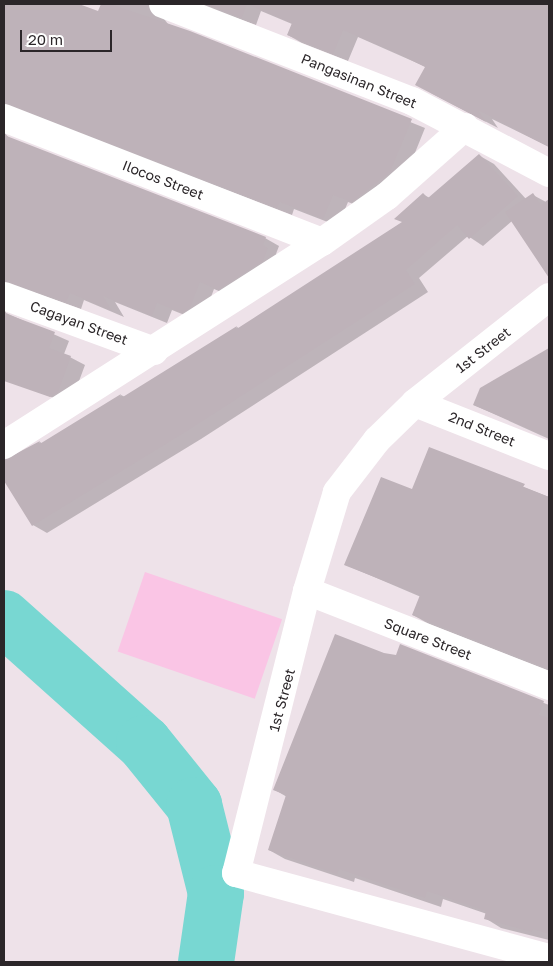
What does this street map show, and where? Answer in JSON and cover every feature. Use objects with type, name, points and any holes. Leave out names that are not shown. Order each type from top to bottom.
[{"type":"street","name":"Pangasinan Street","points":[[163,4],[412,102],[549,173]]},
{"type":"street","name":"Ilocos Street","points":[[4,118],[322,242]]},
{"type":"street","points":[[4,445],[322,242],[387,196],[465,128]]},
{"type":"street","name":"Cagayan Street","points":[[4,296],[154,351]]},
{"type":"street","name":"1st Street","points":[[549,297],[415,402],[377,440],[337,492],[308,591],[236,874],[549,958]]},
{"type":"street","name":"2nd Street","points":[[415,402],[549,456]]},
{"type":"street","name":"Square Street","points":[[308,591],[549,686]]},
{"type":"shaded area","points":[[145,572],[282,619],[255,699],[118,651]]},
{"type":"building","points":[[4,4],[79,4],[98,11],[101,4],[110,4],[190,31],[412,119],[390,172],[352,202],[333,195],[323,219],[280,202],[277,208],[4,103]]},
{"type":"building","points":[[205,4],[247,4],[242,18]]},
{"type":"building","points":[[247,4],[549,4],[549,147],[478,110],[486,122],[415,85],[425,67],[399,54],[343,30],[333,54],[287,35],[292,23]]},
{"type":"building","points":[[4,135],[266,237],[263,245],[268,248],[263,261],[218,290],[200,282],[190,308],[182,313],[157,303],[152,316],[103,296],[112,311],[70,293],[66,302],[4,281]]},
{"type":"building","points":[[479,154],[518,196],[469,239],[457,225],[406,270],[415,284],[187,431],[32,526],[4,481],[4,460],[40,441],[38,445],[121,394],[118,400],[237,326],[235,330],[402,222],[394,219],[423,193],[428,198]]},
{"type":"building","points":[[533,193],[541,205],[549,199],[549,278],[505,212]]},
{"type":"building","points":[[4,313],[55,332],[49,348],[71,356],[58,392],[50,397],[4,381]]},
{"type":"building","points":[[549,348],[549,437],[473,405],[480,388]]},
{"type":"building","points":[[429,447],[525,484],[523,487],[549,497],[549,669],[412,615],[420,595],[344,565],[381,477],[412,489]]},
{"type":"building","points":[[335,634],[384,653],[396,655],[400,644],[544,701],[539,715],[549,718],[549,934],[533,929],[532,932],[484,919],[486,911],[427,891],[425,898],[339,869],[337,874],[268,850],[286,795],[273,790]]},
{"type":"waterway","points":[[4,618],[144,743],[194,805],[216,893],[206,962]]}]
